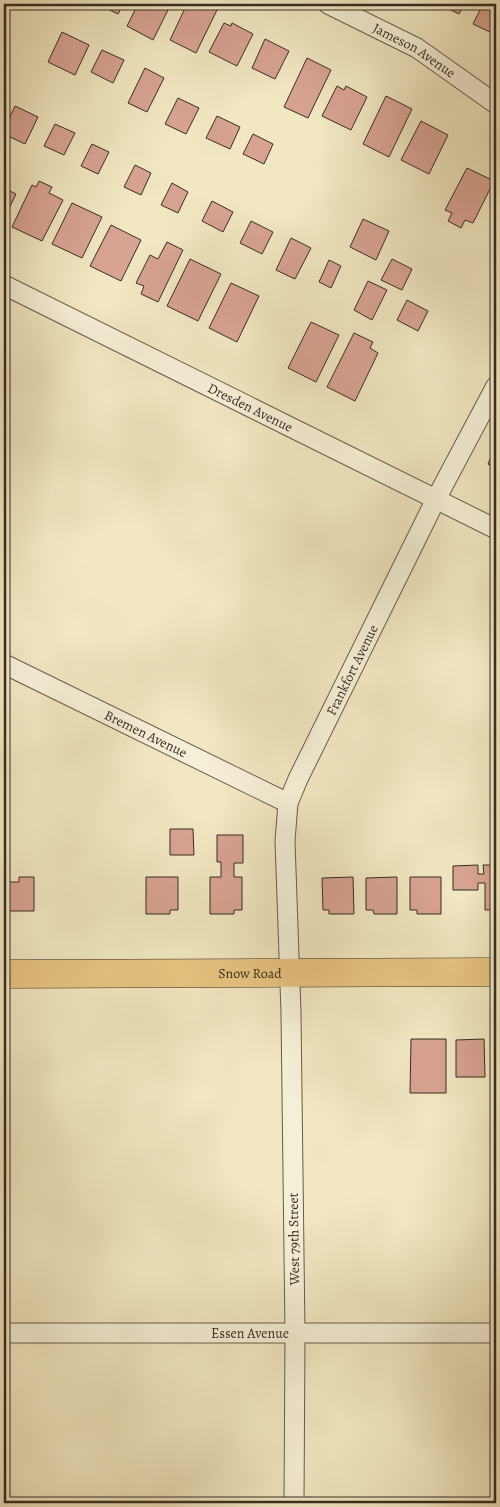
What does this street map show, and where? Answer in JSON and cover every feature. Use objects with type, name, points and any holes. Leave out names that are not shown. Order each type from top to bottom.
[{"type":"main road","name":"Snow Road","points":[[4,974],[496,972]]},
{"type":"street","name":"Jameson Avenue","points":[[328,4],[417,48],[496,104]]},
{"type":"street","name":"Dresden Avenue","points":[[4,284],[496,529]]},
{"type":"street","name":"Frankfort Avenue","points":[[290,974],[285,841],[288,804],[307,761],[436,499],[496,386]]},
{"type":"street","name":"Bremen Avenue","points":[[4,664],[288,804]]},
{"type":"street","name":"West 79th Street","points":[[290,974],[295,1334],[294,1503]]},
{"type":"street","name":"Essen Avenue","points":[[4,1333],[496,1333]]},
{"type":"building","points":[[97,4],[123,4],[118,14]]},
{"type":"building","points":[[138,4],[171,4],[153,40],[127,26]]},
{"type":"building","points":[[187,4],[205,4],[217,10],[196,53],[170,40]]},
{"type":"building","points":[[439,4],[464,4],[459,14]]},
{"type":"building","points":[[483,4],[496,4],[496,35],[473,24]]},
{"type":"building","points":[[224,23],[231,26],[232,23],[253,34],[237,66],[209,52]]},
{"type":"building","points":[[62,32],[89,45],[75,75],[48,62]]},
{"type":"building","points":[[265,39],[289,51],[275,79],[252,68]]},
{"type":"building","points":[[102,50],[124,60],[113,83],[91,72]]},
{"type":"building","points":[[307,58],[331,70],[308,118],[284,107]]},
{"type":"building","points":[[145,68],[164,78],[147,112],[128,103]]},
{"type":"building","points":[[337,86],[344,90],[346,86],[367,97],[351,130],[322,116]]},
{"type":"building","points":[[386,96],[412,109],[389,157],[363,144]]},
{"type":"building","points":[[178,98],[199,108],[186,134],[165,124]]},
{"type":"building","points":[[15,106],[38,117],[25,144],[4,134],[4,129]]},
{"type":"building","points":[[217,116],[240,127],[230,149],[206,138]]},
{"type":"building","points":[[421,121],[448,135],[429,174],[401,160]]},
{"type":"building","points":[[55,124],[75,133],[64,155],[44,146]]},
{"type":"building","points":[[253,134],[273,144],[264,164],[243,154]]},
{"type":"building","points":[[92,144],[109,152],[98,174],[81,166]]},
{"type":"building","points":[[135,165],[151,173],[141,195],[124,187]]},
{"type":"building","points":[[467,168],[494,181],[473,223],[465,220],[461,228],[448,221],[452,213],[445,210]]},
{"type":"building","points":[[39,181],[52,187],[49,193],[63,200],[42,241],[12,227],[32,185],[36,187]]},
{"type":"building","points":[[172,183],[188,192],[178,213],[161,205]]},
{"type":"building","points":[[4,188],[16,194],[4,219]]},
{"type":"building","points":[[212,201],[233,212],[223,232],[202,221]]},
{"type":"building","points":[[72,203],[102,217],[82,258],[52,244]]},
{"type":"building","points":[[363,219],[389,231],[376,260],[350,247]]},
{"type":"building","points":[[251,221],[273,232],[262,254],[240,243]]},
{"type":"building","points":[[111,225],[141,240],[121,281],[90,266]]},
{"type":"building","points":[[291,238],[311,248],[295,279],[276,270]]},
{"type":"building","points":[[167,242],[183,250],[158,302],[141,294],[144,286],[136,283],[150,255],[158,259]]},
{"type":"building","points":[[190,259],[221,274],[198,321],[167,306]]},
{"type":"building","points":[[392,259],[412,269],[402,290],[381,280]]},
{"type":"building","points":[[329,260],[341,266],[331,288],[319,282]]},
{"type":"building","points":[[368,281],[387,290],[372,320],[354,310]]},
{"type":"building","points":[[231,283],[259,296],[237,342],[209,328]]},
{"type":"building","points":[[407,300],[428,311],[418,331],[397,320]]},
{"type":"building","points":[[311,322],[339,335],[316,382],[288,368]]},
{"type":"building","points":[[354,333],[373,342],[370,348],[378,353],[355,401],[327,387]]},
{"type":"building","points":[[496,446],[496,468],[488,464]]},
{"type":"building","points":[[170,829],[193,829],[194,855],[170,855]]},
{"type":"building","points":[[217,835],[243,835],[243,863],[234,863],[234,877],[242,877],[242,910],[234,910],[234,914],[210,914],[210,877],[221,877],[221,862],[217,862]]},
{"type":"building","points":[[478,865],[478,874],[484,874],[483,865],[496,865],[496,910],[485,910],[485,883],[478,883],[478,890],[453,890],[453,866]]},
{"type":"building","points":[[19,877],[34,877],[34,911],[4,911],[4,882],[19,882]]},
{"type":"building","points":[[146,877],[178,877],[178,910],[170,910],[170,914],[146,914]]},
{"type":"building","points":[[353,877],[354,914],[329,914],[329,910],[323,910],[322,878]]},
{"type":"building","points":[[397,877],[397,914],[374,914],[373,910],[366,910],[366,878]]},
{"type":"building","points":[[410,877],[441,877],[441,914],[417,914],[417,910],[410,910]]},
{"type":"building","points":[[411,1039],[446,1039],[446,1093],[410,1093]]},
{"type":"building","points":[[484,1039],[485,1077],[456,1077],[456,1040]]}]
